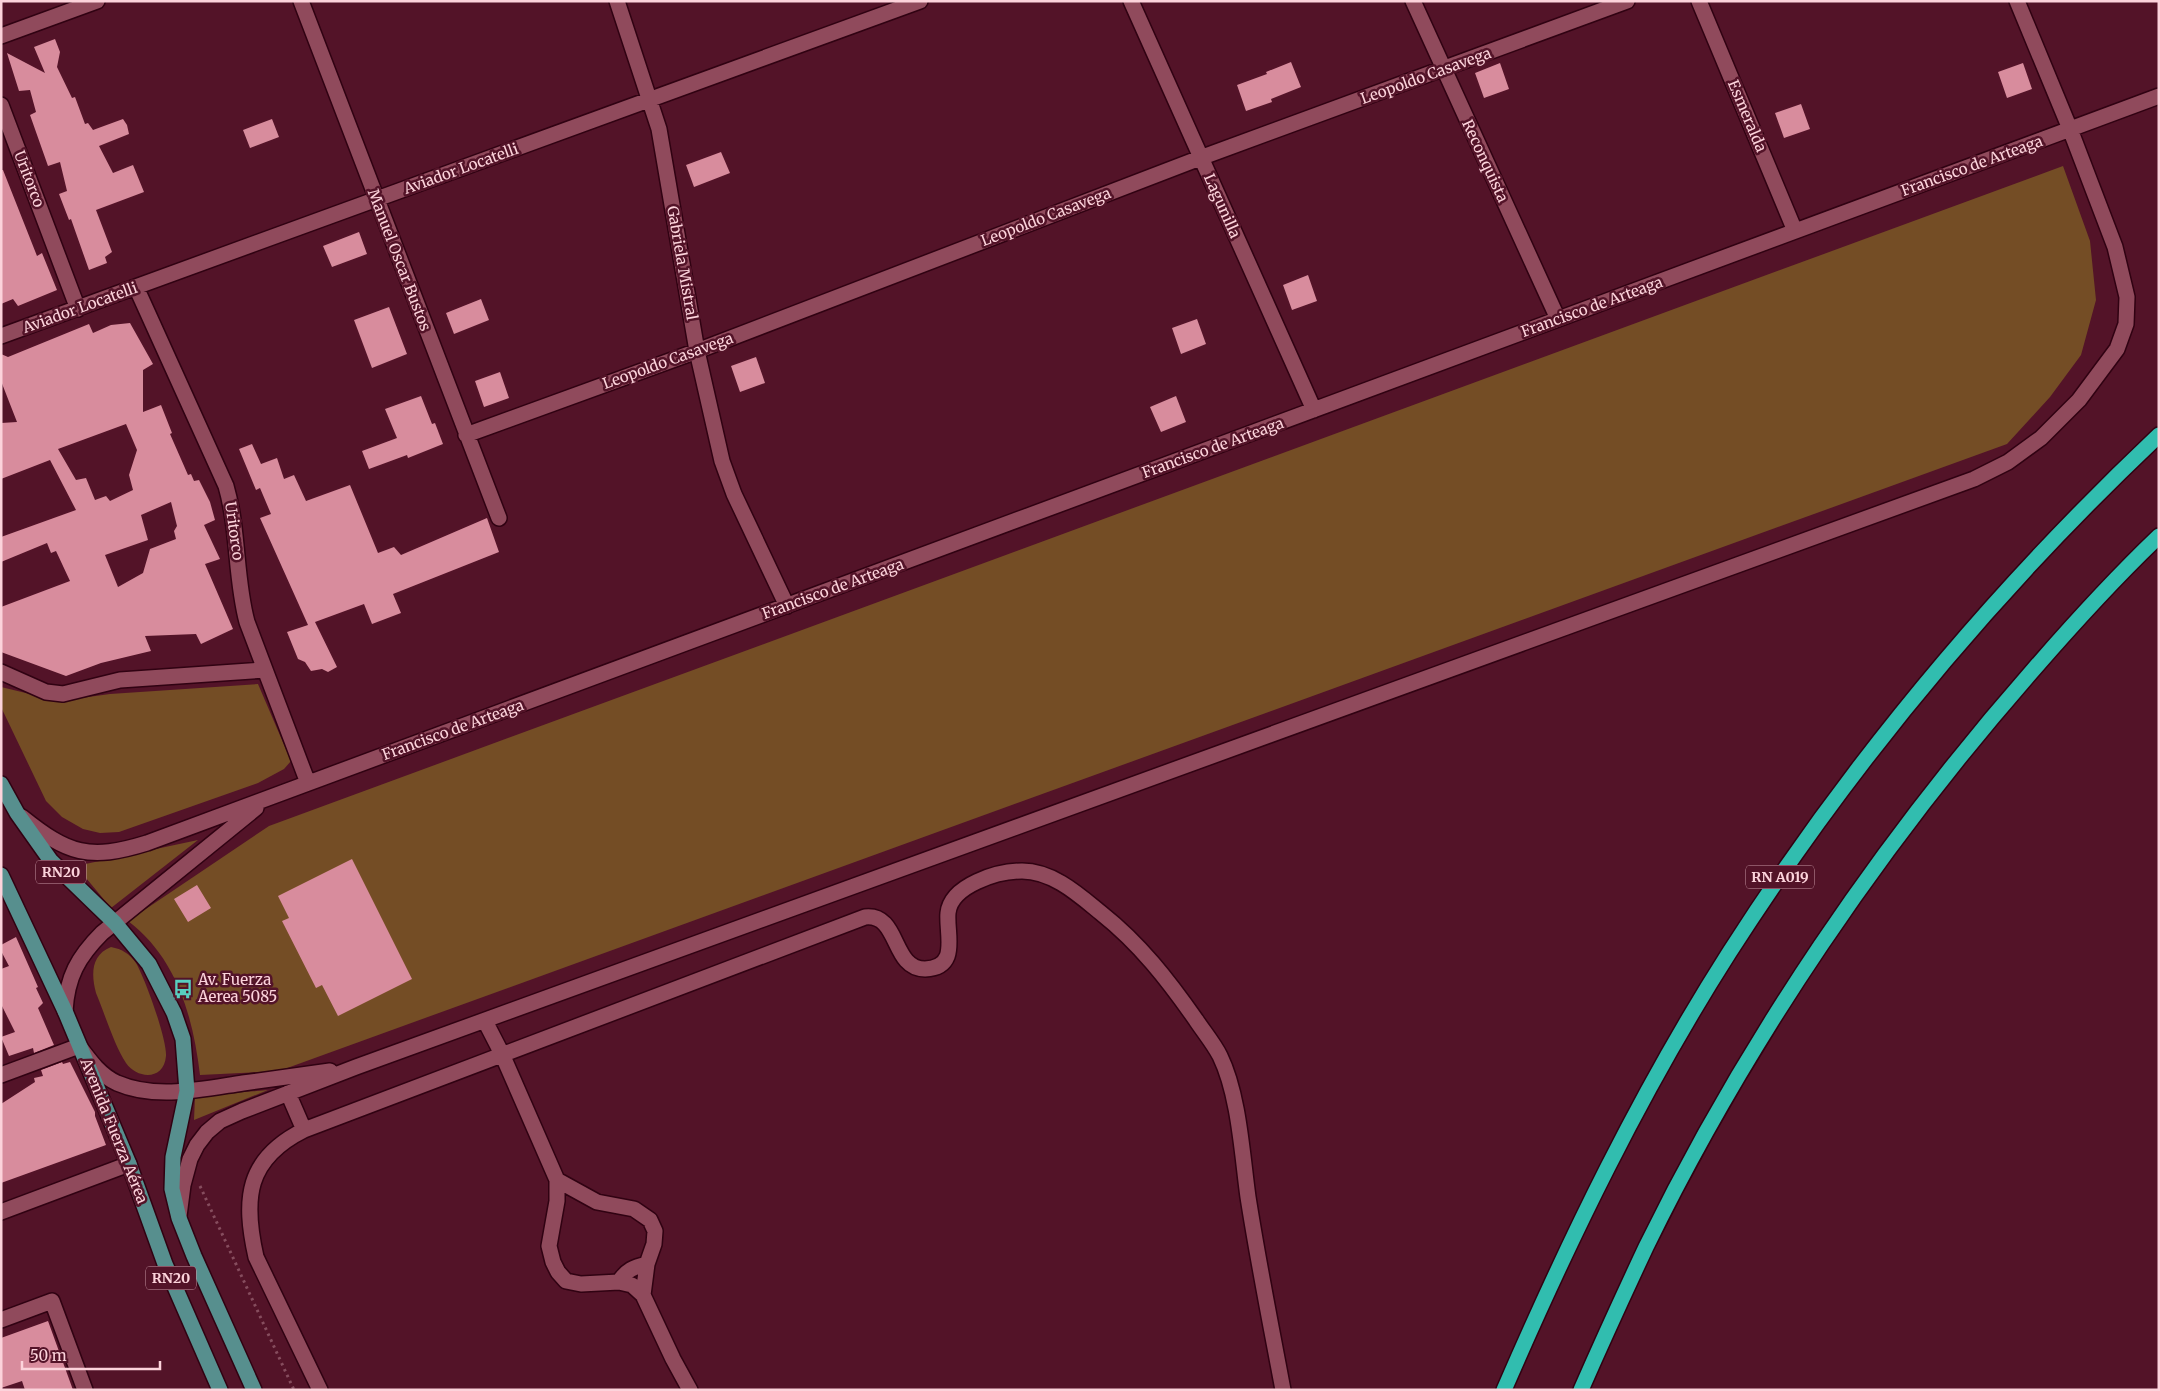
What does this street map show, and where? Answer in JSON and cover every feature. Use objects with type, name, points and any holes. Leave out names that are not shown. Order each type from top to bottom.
[{"type":"highway","name":"RN A019","points":[[1504,1390],[1576,1228],[1630,1124],[1729,953],[1777,881],[1880,740],[1982,618],[2084,508],[2159,435]]},
{"type":"highway","points":[[1582,1390],[1647,1247],[1691,1162],[1782,1006],[1837,923],[1896,840],[1959,757],[2074,624],[2159,536]]},
{"type":"main road","name":"RN20","points":[[1,784],[17,813],[51,861],[115,923],[149,964],[174,1013],[183,1039],[187,1091],[173,1157],[172,1189],[178,1218],[215,1306],[254,1390]]},
{"type":"main road","name":"Avenida Fuerza Aérea","points":[[1,874],[65,1011],[129,1164],[165,1264],[220,1390]]},
{"type":"street","points":[[1,36],[97,1]]},
{"type":"street","name":"Manuel Oscar Bustos","points":[[301,1],[498,518]]},
{"type":"street","name":"Gabriela Mistral","points":[[617,1],[660,129],[697,351],[722,461],[734,494],[787,606]]},
{"type":"street","name":"Aviador Locatelli","points":[[1,336],[920,1]]},
{"type":"street","name":"Lagunilla","points":[[1131,1],[1314,410]]},
{"type":"street","name":"Reconquista","points":[[1413,1],[1558,319]]},
{"type":"street","name":"Leopoldo Casavega","points":[[466,435],[697,351],[1200,158],[1627,1]]},
{"type":"street","name":"Esmeralda","points":[[1699,1],[1795,231]]},
{"type":"street","points":[[178,1218],[183,1185],[189,1163],[197,1145],[207,1132],[220,1122],[242,1111],[356,1067],[1965,482],[2008,462],[2041,438],[2079,400],[2117,349],[2126,324],[2127,297],[2115,248],[2070,129],[2016,1]]},
{"type":"street","name":"Francisco de Arteaga","points":[[17,813],[56,842],[82,851],[108,853],[147,843],[2159,96]]},
{"type":"street","name":"Uritorco","points":[[1,105],[78,309]]},
{"type":"street","name":"Uritorco","points":[[136,287],[226,486],[232,505],[237,540],[242,605],[308,783]]},
{"type":"street","points":[[1,672],[46,692],[63,694],[120,680],[265,670]]},
{"type":"street","name":"Francisco de Arteaga","points":[[65,1011],[67,986],[77,964],[92,943],[266,799]]},
{"type":"street","points":[[320,1390],[256,1256],[251,1233],[249,1201],[252,1183],[262,1162],[272,1150],[288,1138],[304,1130],[502,1054],[865,917],[875,916],[884,921],[902,953],[912,965],[919,968],[935,967],[942,962],[950,947],[948,912],[957,896],[968,886],[992,877],[1022,871],[1043,874],[1056,880],[1084,899],[1121,929],[1145,952],[1172,985],[1220,1056],[1231,1086],[1253,1225],[1283,1390]]},
{"type":"street","points":[[485,1021],[502,1054],[557,1180],[557,1201],[549,1246],[558,1272],[566,1281],[581,1284],[619,1282],[632,1285],[643,1295],[665,1343],[690,1390]]},
{"type":"street","points":[[1,1075],[79,1046],[94,1067],[117,1083],[146,1090],[187,1091],[356,1067]]},
{"type":"street","points":[[288,1093],[304,1130]]},
{"type":"street","points":[[1,1212],[129,1164]]},
{"type":"street","points":[[557,1180],[598,1202],[634,1209],[650,1220],[655,1231],[654,1244],[648,1264],[643,1295]]},
{"type":"street","points":[[619,1282],[625,1272],[648,1264]]},
{"type":"street","points":[[1,1320],[52,1302],[86,1390]]},
{"type":"path","points":[[189,1163],[294,1390]]},
{"type":"shaded area","points":[[2063,166],[2090,241],[2096,300],[2081,355],[2050,397],[2007,444],[279,1071],[200,1075],[193,1032],[180,990],[159,953],[145,936],[128,921],[269,826]]},
{"type":"shaded area","points":[[258,684],[291,761],[284,769],[258,783],[119,832],[100,833],[83,829],[62,817],[46,801],[1,707],[1,687],[59,701],[110,694]]},
{"type":"shaded area","points":[[198,840],[111,908],[76,866]]},
{"type":"shaded area","points":[[111,947],[125,952],[136,963],[155,1009],[163,1036],[166,1056],[160,1070],[149,1075],[137,1072],[126,1063],[114,1039],[96,993],[93,979],[94,966],[104,950]]},
{"type":"shaded area","points":[[268,1090],[194,1120],[195,1096]]},
{"type":"building","points":[[55,39],[60,52],[57,67],[72,98],[75,97],[85,124],[88,123],[93,130],[123,119],[127,125],[129,134],[99,146],[113,173],[133,165],[144,192],[96,210],[112,252],[105,257],[107,263],[89,270],[71,219],[69,220],[59,194],[67,191],[60,162],[48,166],[30,115],[36,112],[30,90],[19,91],[7,53],[45,73],[34,47]]},
{"type":"building","points":[[1291,62],[1301,87],[1271,99],[1272,102],[1246,111],[1237,85],[1267,74],[1266,72]]},
{"type":"building","points":[[1500,63],[1509,89],[1484,98],[1475,73]]},
{"type":"building","points":[[2023,63],[2032,89],[2007,98],[1998,72]]},
{"type":"building","points":[[1801,104],[1810,129],[1784,138],[1775,113]]},
{"type":"building","points":[[272,119],[279,137],[250,148],[243,130]]},
{"type":"building","points":[[721,152],[730,173],[694,187],[686,165]]},
{"type":"building","points":[[1,170],[3,170],[37,256],[42,253],[57,290],[18,306],[13,299],[1,304]]},
{"type":"building","points":[[359,232],[367,254],[332,267],[323,246]]},
{"type":"building","points":[[1308,275],[1317,301],[1292,310],[1283,285]]},
{"type":"building","points":[[481,299],[489,320],[454,334],[446,313]]},
{"type":"building","points":[[389,307],[407,354],[372,368],[354,320]]},
{"type":"building","points":[[1197,319],[1206,344],[1181,354],[1172,328]]},
{"type":"building","points":[[130,323],[153,364],[143,370],[143,412],[161,405],[172,433],[170,434],[188,475],[191,474],[194,481],[199,480],[210,502],[215,520],[204,525],[220,559],[205,564],[233,629],[201,644],[196,634],[145,636],[151,651],[101,663],[66,676],[1,652],[1,607],[70,581],[56,551],[51,553],[47,543],[1,562],[1,537],[76,510],[50,460],[1,479],[1,423],[17,422],[1,381],[1,354],[8,357],[89,324],[93,333],[111,325]],"holes":[[[126,424],[137,450],[129,475],[133,490],[110,501],[106,496],[95,500],[86,478],[76,480],[58,449]],[[171,502],[177,526],[174,531],[176,539],[150,549],[143,573],[118,587],[105,555],[148,540],[141,515]]]},
{"type":"building","points":[[756,357],[765,383],[740,392],[731,366]]},
{"type":"building","points":[[500,372],[509,398],[484,407],[475,381]]},
{"type":"building","points":[[421,396],[432,424],[435,423],[443,444],[408,458],[407,455],[369,469],[362,451],[397,438],[385,409]]},
{"type":"building","points":[[1176,396],[1186,422],[1161,432],[1150,407]]},
{"type":"building","points":[[252,444],[261,464],[277,458],[284,479],[294,475],[306,501],[350,485],[378,553],[394,547],[401,555],[487,518],[499,552],[393,594],[401,613],[372,624],[364,604],[315,622],[337,667],[328,672],[322,669],[311,671],[305,662],[298,659],[287,632],[308,625],[260,518],[271,514],[260,488],[256,490],[239,449]]},
{"type":"building","points":[[352,859],[412,979],[338,1016],[322,985],[316,988],[282,921],[289,918],[278,896]]},
{"type":"building","points":[[197,885],[211,908],[188,922],[174,899]]},
{"type":"building","points":[[16,937],[38,987],[36,988],[43,1003],[38,1008],[54,1045],[34,1053],[33,1048],[9,1056],[1,1037],[15,1032],[1,1004],[1,969],[9,966],[1,951],[1,945]]},
{"type":"building","points":[[62,1062],[63,1064],[70,1062],[95,1112],[106,1145],[1,1183],[1,1104],[35,1082],[34,1078],[43,1076],[41,1070]]},
{"type":"building","points":[[48,1321],[73,1390],[25,1390],[22,1381],[1,1388],[1,1338]]},
{"type":"place","name":"Av. Fuerza Aerea 5085","points":[[183,989]]}]
